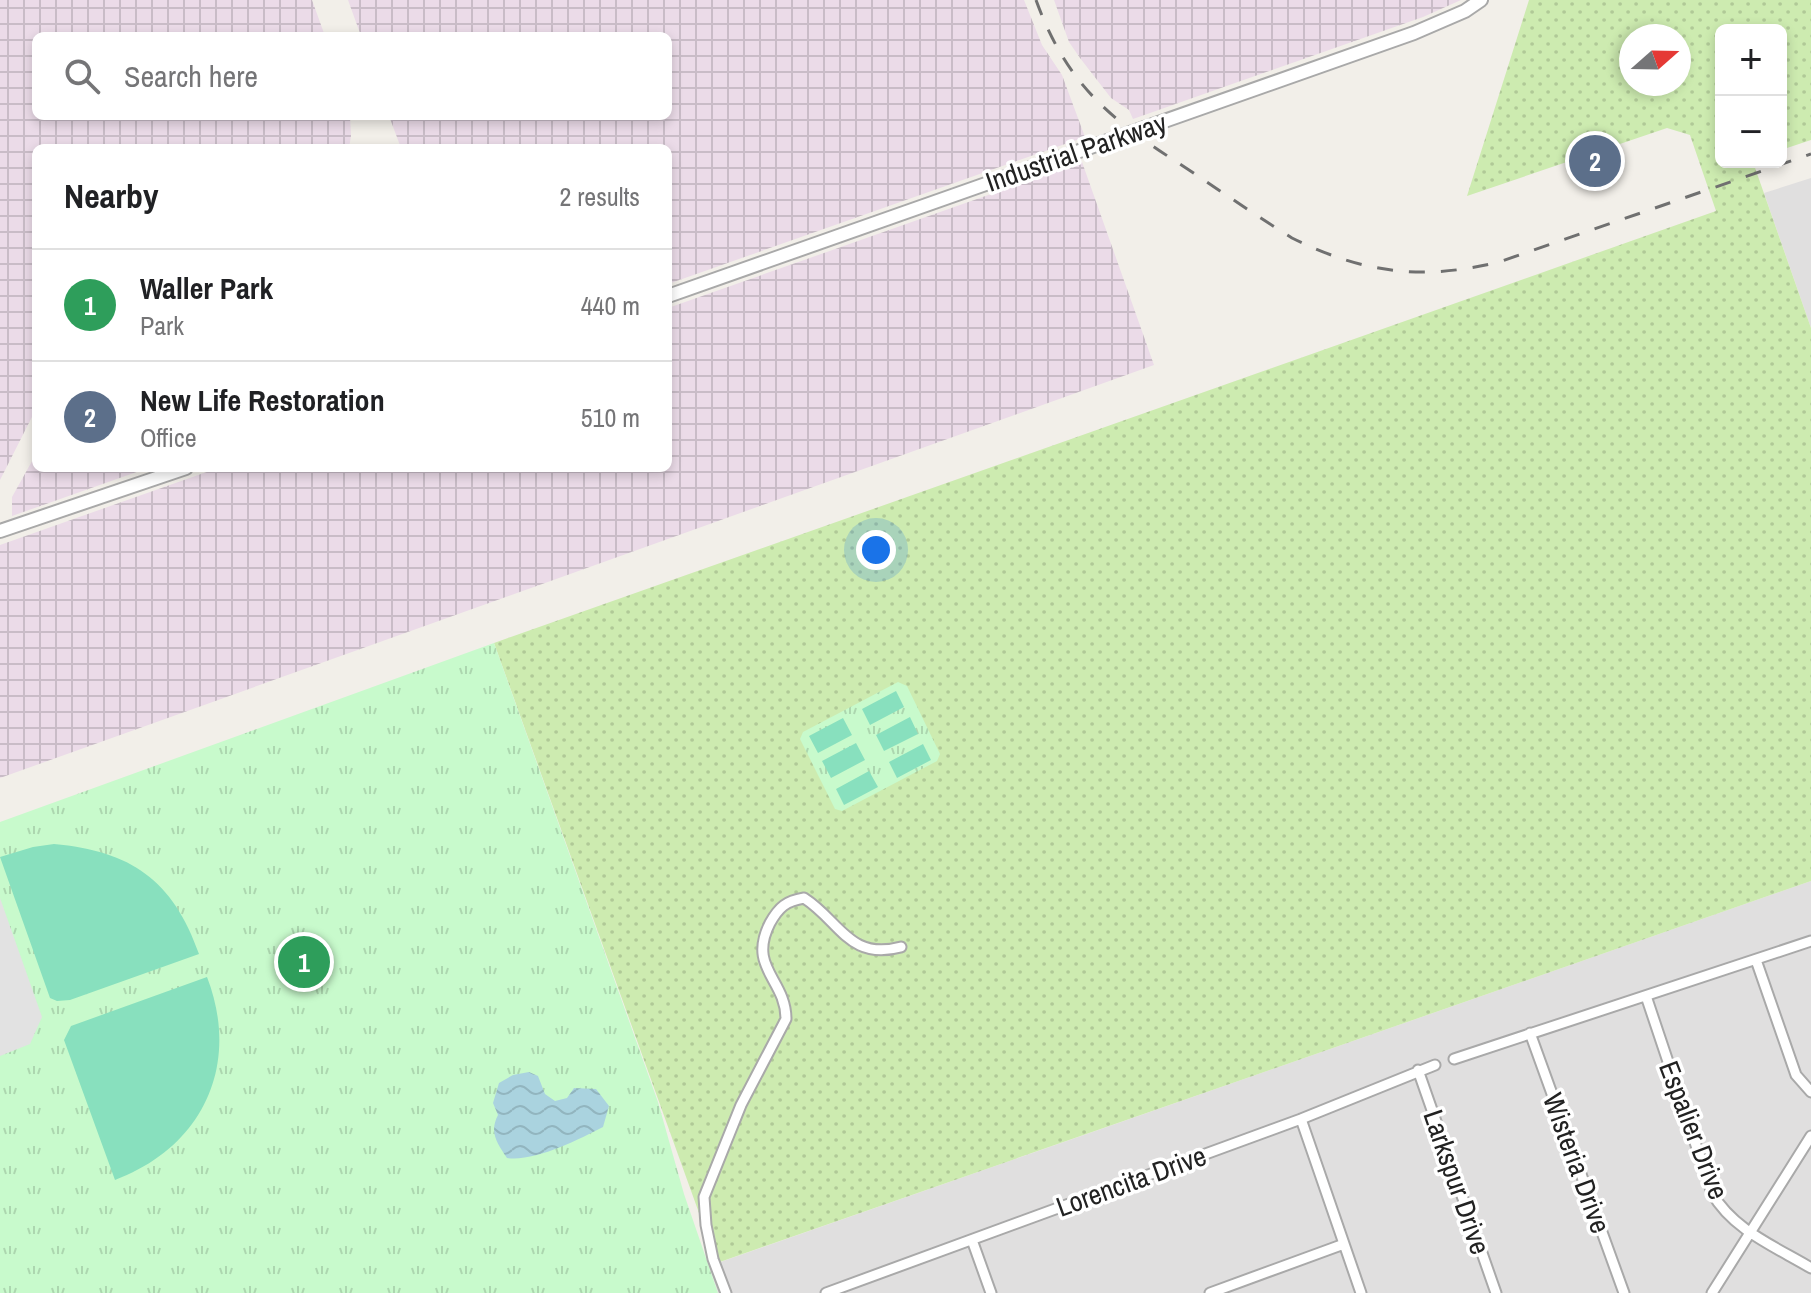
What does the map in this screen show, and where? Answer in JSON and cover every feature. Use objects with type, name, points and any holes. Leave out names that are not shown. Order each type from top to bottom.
[{"type":"street","name":"Industrial Parkway","points":[[672,295],[1414,33],[1465,11],[1481,0]]},
{"type":"street","points":[[0,531],[174,472]]},
{"type":"street","points":[[726,1293],[713,1259],[704,1197],[741,1105],[786,1019],[786,1009],[766,970],[762,954],[767,929],[778,907],[804,898],[818,907],[836,929],[869,950],[901,947]]},
{"type":"street","points":[[1454,1059],[1811,941]]},
{"type":"street","points":[[1756,960],[1796,1075],[1811,1092]]},
{"type":"street","name":"Espalier Drive","points":[[1646,996],[1712,1193],[1720,1207],[1751,1232],[1811,1268]]},
{"type":"street","name":"Wisteria Drive","points":[[1530,1033],[1624,1293]]},
{"type":"street","name":"Lorencita Drive","points":[[826,1293],[1301,1119],[1435,1065]]},
{"type":"street","name":"Larkspur Drive","points":[[1418,1070],[1496,1293]]},
{"type":"street","points":[[1301,1119],[1361,1293]]},
{"type":"street","points":[[1712,1293],[1811,1136]]},
{"type":"street","points":[[972,1240],[991,1293]]},
{"type":"street","points":[[1210,1293],[1344,1244]]},
{"type":"shaded area","points":[[0,0],[312,0],[324,32],[32,32],[32,120],[350,120],[351,136],[350,144],[32,144],[32,417],[0,480]]},
{"type":"shaded area","points":[[348,0],[1024,0],[1042,45],[1062,75],[1085,137],[672,283],[672,144],[400,144],[390,120],[672,120],[672,32],[360,32]]},
{"type":"shaded area","points":[[1054,0],[1461,0],[1423,17],[1133,119],[1129,110],[1111,98],[1069,42]]},
{"type":"shaded area","points":[[1082,162],[1154,365],[0,778],[0,545],[207,472],[672,472],[672,307]]},
{"type":"shaded area","points":[[1811,178],[1811,328],[1764,193]]},
{"type":"shaded area","points":[[32,461],[32,472],[137,472],[12,516],[12,497]]},
{"type":"shaded area","points":[[1811,881],[1811,1293],[718,1293],[709,1266]]},
{"type":"shaded area","points":[[0,898],[42,1017],[30,1044],[0,1056]]},
{"type":"green space","points":[[1529,0],[1811,0],[1811,140],[1787,148],[1787,24],[1715,24],[1715,168],[1755,168],[1811,328],[1811,881],[717,1263],[494,643],[1716,211],[1690,135],[1667,128],[1467,196]]},
{"type":"green space","points":[[494,643],[658,1102],[684,1194],[718,1293],[0,1293],[0,822]]},
{"type":"green space","points":[[898,682],[907,686],[940,754],[937,761],[842,811],[835,809],[800,739],[803,732]]},
{"type":"green space","points":[[896,691],[904,707],[870,725],[862,709]]},
{"type":"green space","points":[[910,717],[918,734],[884,751],[876,735]]},
{"type":"green space","points":[[843,718],[852,735],[818,753],[809,736]]},
{"type":"green space","points":[[856,743],[865,760],[831,778],[822,761]]},
{"type":"green space","points":[[923,744],[931,760],[897,778],[889,762]]},
{"type":"green space","points":[[869,771],[878,787],[844,805],[836,789]]},
{"type":"green space","points":[[54,844],[105,854],[127,862],[146,874],[176,907],[199,954],[70,1000],[50,998],[0,857]]},
{"type":"green space","points":[[207,977],[216,1010],[219,1041],[216,1071],[207,1099],[192,1124],[171,1147],[146,1165],[115,1180],[64,1040],[71,1026]]},
{"type":"water","points":[[529,1072],[538,1076],[545,1094],[555,1101],[567,1098],[574,1088],[596,1089],[609,1106],[603,1127],[543,1153],[507,1158],[495,1137],[498,1115],[493,1103],[499,1083],[513,1075]]},
{"type":"railway","points":[[1036,0],[1049,31],[1078,80],[1116,118],[1292,238],[1368,266],[1418,272],[1471,268],[1499,262],[1811,154]]},
{"type":"place","name":"New Life Restoration","points":[[1595,161]]},
{"type":"place","name":"Waller Park","points":[[304,962]]}]
